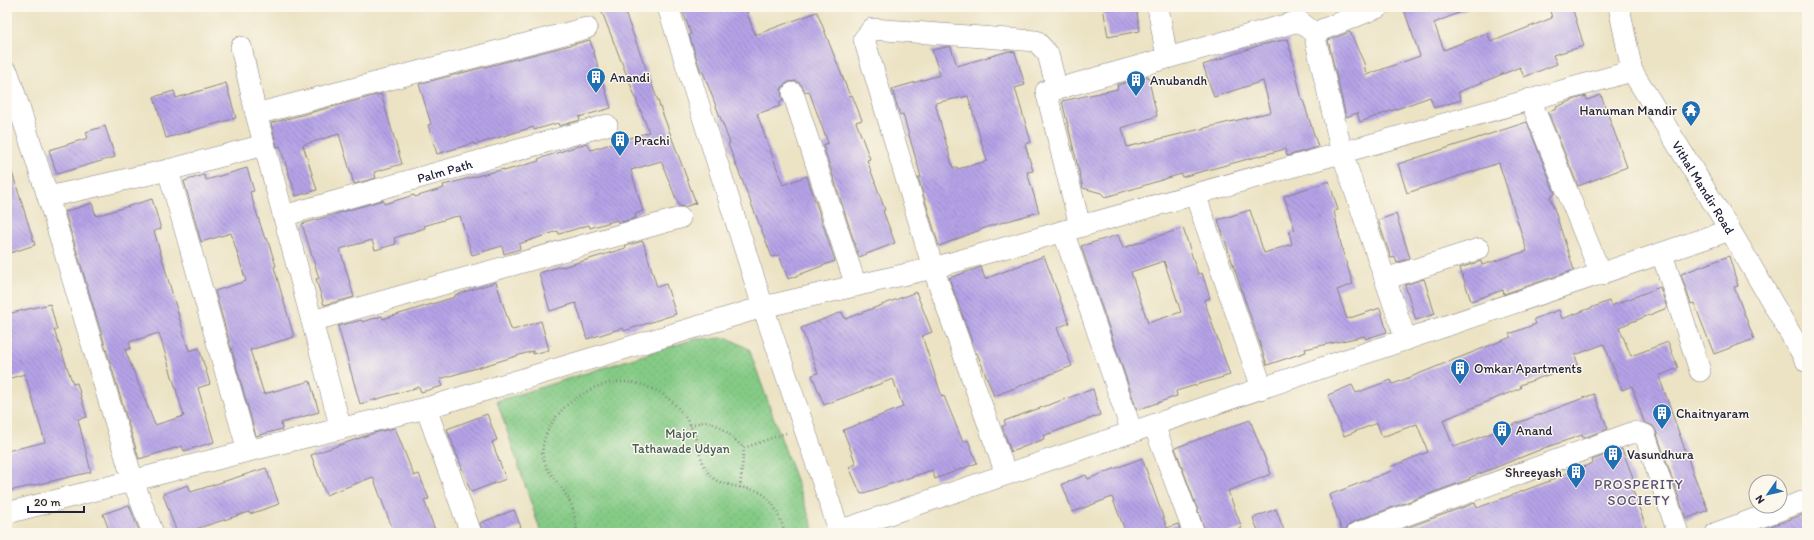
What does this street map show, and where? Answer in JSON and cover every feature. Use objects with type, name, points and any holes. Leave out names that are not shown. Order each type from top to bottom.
[{"type":"street","points":[[668,7],[763,307],[840,532],[1006,474],[1601,275],[1730,230]]},
{"type":"street","points":[[1158,7],[1167,58]]},
{"type":"street","points":[[1314,33],[1379,7]]},
{"type":"street","name":"Vithal Mandir Road","points":[[1619,7],[1632,71],[1805,353]]},
{"type":"street","points":[[1406,340],[1342,153],[1314,33],[1299,21],[1046,91],[1080,226],[1342,153],[1530,99],[1632,71]]},
{"type":"street","points":[[256,114],[587,28]]},
{"type":"street","points":[[1006,474],[933,268],[864,39],[872,29],[1036,41],[1048,54],[1057,89]]},
{"type":"street","points":[[241,47],[264,145],[341,429]]},
{"type":"street","points":[[8,73],[48,196],[133,481],[153,533]]},
{"type":"street","points":[[793,93],[856,286]]},
{"type":"street","points":[[1530,99],[1601,275]]},
{"type":"street","name":"Palm Path","points":[[284,216],[607,125]]},
{"type":"street","points":[[48,196],[168,170],[264,145]]},
{"type":"street","points":[[168,170],[248,451]]},
{"type":"street","points":[[1195,194],[1262,388]]},
{"type":"street","points":[[312,321],[680,218]]},
{"type":"street","points":[[7,513],[248,451],[426,408],[763,307],[933,268],[1091,223]]},
{"type":"street","points":[[1063,231],[1132,432]]},
{"type":"street","points":[[1385,279],[1479,249]]},
{"type":"street","points":[[1662,254],[1700,371]]},
{"type":"street","points":[[426,408],[471,533]]},
{"type":"street","points":[[1154,425],[1194,533]]},
{"type":"street","points":[[1356,533],[1634,432],[1645,434],[1678,533]]},
{"type":"street","points":[[1716,533],[1807,500]]},
{"type":"path","points":[[577,533],[576,517],[566,493],[546,466],[543,447],[549,428],[561,411],[575,398],[598,386],[619,381],[644,385],[661,392],[674,403],[690,425],[697,442],[701,459],[707,471],[715,480],[740,488],[757,491],[770,500],[780,519],[785,533]]},
{"type":"path","points":[[690,425],[707,421],[722,428],[744,448]]},
{"type":"path","points":[[744,448],[804,427]]},
{"type":"path","points":[[740,488],[744,448]]},
{"type":"green space","name":"Major Tathawade Udyan","points":[[728,338],[749,349],[815,533],[541,533],[497,401],[695,339]]},
{"type":"building","points":[[600,7],[623,7],[696,203],[684,207],[679,206],[661,161],[631,170],[643,211],[635,214],[636,218],[618,223],[617,220],[590,228],[589,225],[559,234],[558,231],[519,244],[520,249],[504,254],[502,246],[472,255],[460,216],[453,217],[424,226],[425,228],[394,238],[396,244],[375,250],[372,240],[340,249],[354,297],[324,305],[316,279],[319,278],[302,224],[383,200],[384,204],[414,195],[415,197],[444,188],[443,185],[504,169],[504,171],[539,161],[538,159],[587,143],[591,150],[649,132]]},
{"type":"building","points":[[681,7],[745,7],[755,35],[817,12],[850,96],[852,95],[862,120],[856,122],[870,159],[867,160],[895,243],[859,257],[823,145],[828,143],[809,91],[805,92],[801,84],[796,81],[789,82],[784,85],[781,90],[783,101],[779,103],[780,106],[757,114],[783,185],[807,176],[835,261],[788,279],[779,255],[772,257],[728,144],[730,143],[703,72],[701,72],[689,35],[691,34]]},
{"type":"building","points":[[1103,7],[1136,7],[1140,31],[1108,37]]},
{"type":"building","points":[[1403,7],[1473,7],[1434,23],[1444,50],[1487,33],[1491,42],[1552,18],[1549,7],[1572,7],[1584,46],[1553,55],[1557,64],[1524,77],[1520,67],[1458,92],[1461,100],[1434,108],[1430,97],[1360,122],[1357,113],[1346,117],[1328,40],[1350,32],[1364,63],[1366,75],[1420,56]]},
{"type":"building","points":[[1288,39],[1302,100],[1318,147],[1287,156],[1285,149],[1182,177],[1181,174],[1105,197],[1101,193],[1083,188],[1062,101],[1118,89],[1117,85],[1148,76],[1157,116],[1122,128],[1127,147],[1271,112],[1263,81],[1214,97],[1203,65],[1260,45]]},
{"type":"building","points":[[590,40],[611,108],[579,117],[580,120],[559,126],[558,123],[534,130],[533,127],[474,145],[474,143],[437,154],[428,125],[431,124],[419,84]]},
{"type":"building","points":[[951,47],[957,66],[1009,51],[1015,52],[1025,85],[1015,88],[1031,142],[1025,144],[1033,171],[1027,172],[1039,212],[990,226],[939,246],[918,177],[921,177],[903,114],[900,115],[892,89],[940,75],[932,50]],"holes":[[[968,96],[987,161],[958,169],[957,167],[953,168],[935,103]]]},
{"type":"building","points":[[226,83],[236,118],[166,138],[154,97],[174,91],[176,98]]},
{"type":"building","points":[[381,94],[402,164],[374,172],[376,178],[354,184],[339,134],[303,145],[317,190],[296,196],[280,146],[277,147],[271,123]]},
{"type":"building","points":[[1601,95],[1627,167],[1578,186],[1548,112],[1576,99],[1586,96],[1587,100]]},
{"type":"building","points":[[1527,122],[1555,194],[1550,196],[1574,270],[1504,294],[1503,290],[1471,301],[1460,268],[1481,261],[1482,265],[1527,251],[1499,163],[1407,193],[1398,164]]},
{"type":"building","points":[[105,126],[115,157],[57,174],[49,150],[88,138],[86,132]]},
{"type":"building","points":[[247,168],[254,191],[250,192],[265,239],[267,238],[276,266],[274,267],[294,337],[250,350],[264,394],[310,381],[319,412],[281,423],[282,429],[256,436],[215,291],[246,281],[231,233],[201,242],[184,181],[204,175],[206,180]]},
{"type":"building","points":[[11,169],[35,245],[7,254],[7,170]]},
{"type":"building","points":[[1329,181],[1338,210],[1334,211],[1342,249],[1353,284],[1337,290],[1347,319],[1380,308],[1387,332],[1365,339],[1365,336],[1305,349],[1306,352],[1267,365],[1218,220],[1250,210],[1264,253],[1292,244],[1289,231],[1295,230],[1284,196]]},
{"type":"building","points":[[152,199],[161,229],[154,231],[189,351],[199,348],[210,384],[198,388],[214,442],[184,451],[182,446],[139,459],[65,212],[92,203],[96,216]],"holes":[[[159,333],[184,416],[155,425],[125,350],[131,348],[129,342]]]},
{"type":"building","points":[[1396,214],[1410,258],[1397,263],[1395,257],[1391,258],[1378,220]]},
{"type":"building","points":[[1183,228],[1198,274],[1202,273],[1210,298],[1204,300],[1230,375],[1176,391],[1177,396],[1137,410],[1081,246],[1118,235],[1123,248]],"holes":[[[1164,261],[1181,312],[1148,323],[1131,272]]]},
{"type":"building","points":[[643,241],[657,287],[666,284],[676,314],[624,331],[623,328],[587,339],[576,303],[550,311],[539,273],[626,248],[625,246]]},
{"type":"building","points":[[1044,256],[1069,323],[1057,328],[1072,366],[994,396],[976,353],[949,278],[981,267],[985,279]]},
{"type":"building","points":[[1729,256],[1738,286],[1734,287],[1754,339],[1714,354],[1694,303],[1691,304],[1681,274]]},
{"type":"building","points":[[1424,279],[1435,314],[1416,320],[1405,285]]},
{"type":"building","points":[[496,282],[511,329],[513,330],[541,321],[549,350],[533,354],[533,351],[440,379],[443,386],[421,392],[419,387],[360,404],[338,326],[362,320],[362,322],[382,316],[383,319],[455,297],[455,295]]},
{"type":"building","points":[[1660,287],[1667,308],[1619,327],[1631,356],[1668,342],[1678,368],[1659,376],[1693,473],[1708,510],[1686,519],[1656,431],[1653,426],[1644,422],[1632,386],[1622,390],[1604,344],[1575,355],[1578,364],[1520,385],[1521,388],[1443,420],[1453,446],[1457,446],[1594,394],[1608,429],[1583,438],[1582,435],[1547,447],[1469,478],[1470,479],[1353,522],[1348,526],[1345,533],[1343,533],[1329,495],[1391,471],[1390,467],[1428,452],[1417,424],[1382,437],[1377,423],[1344,436],[1328,395],[1352,385],[1356,393],[1391,380],[1393,384],[1511,337],[1509,334],[1536,324],[1534,319],[1559,310],[1562,319],[1609,301],[1611,306]]},
{"type":"building","points":[[916,292],[932,332],[922,336],[942,397],[944,396],[963,442],[968,440],[977,463],[935,479],[932,470],[861,494],[849,467],[856,464],[843,430],[903,407],[893,379],[824,405],[812,375],[818,373],[801,328],[842,312],[845,319]]},
{"type":"building","points":[[50,304],[57,330],[54,330],[73,384],[77,383],[87,417],[78,419],[91,472],[9,491],[7,481],[7,451],[45,442],[25,374],[7,379],[7,314]]},
{"type":"building","points":[[1093,389],[1100,415],[1043,436],[1044,439],[1011,452],[1002,426],[1006,425],[1004,421]]},
{"type":"building","points":[[487,414],[497,440],[492,442],[506,479],[471,492],[447,429]]},
{"type":"building","points":[[1250,420],[1271,474],[1228,491],[1242,528],[1229,533],[1206,533],[1175,448]]},
{"type":"building","points":[[395,428],[414,476],[419,474],[429,499],[424,500],[436,533],[394,533],[373,477],[326,495],[311,455],[374,433]]},
{"type":"building","points":[[1622,449],[1635,483],[1631,485],[1648,533],[1392,533],[1475,503],[1477,508],[1555,479],[1593,463],[1592,460]]},
{"type":"building","points":[[1142,458],[1167,528],[1178,524],[1181,533],[1126,533],[1112,497],[1073,512],[1062,484],[1086,475],[1088,479]]},
{"type":"building","points":[[266,468],[279,504],[250,514],[249,512],[183,533],[177,533],[163,494],[188,485],[191,492]]},
{"type":"building","points":[[129,505],[140,533],[110,533],[103,514]]},
{"type":"building","points":[[1276,509],[1285,533],[1259,533],[1253,518]]},
{"type":"building","points":[[514,510],[521,527],[505,533],[483,533],[480,523]]},
{"type":"building","points":[[1807,513],[1807,533],[1755,533],[1755,532]]},
{"type":"place","name":"Anandi","points":[[596,94]]},
{"type":"place","name":"Anubandh","points":[[1136,97]]},
{"type":"place","name":"Hanuman Mandir","points":[[1691,127]]},
{"type":"place","name":"Prachi","points":[[620,157]]},
{"type":"place","name":"Omkar Apartments","points":[[1460,385]]},
{"type":"place","name":"Chaitnyaram","points":[[1662,430]]},
{"type":"place","name":"Anand","points":[[1502,447]]},
{"type":"place","name":"Vasundhura","points":[[1613,471]]},
{"type":"place","name":"Shreeyash","points":[[1576,489]]},
{"type":"district","name":"PROSPERITY SOCIETY","points":[[1639,492]]}]
